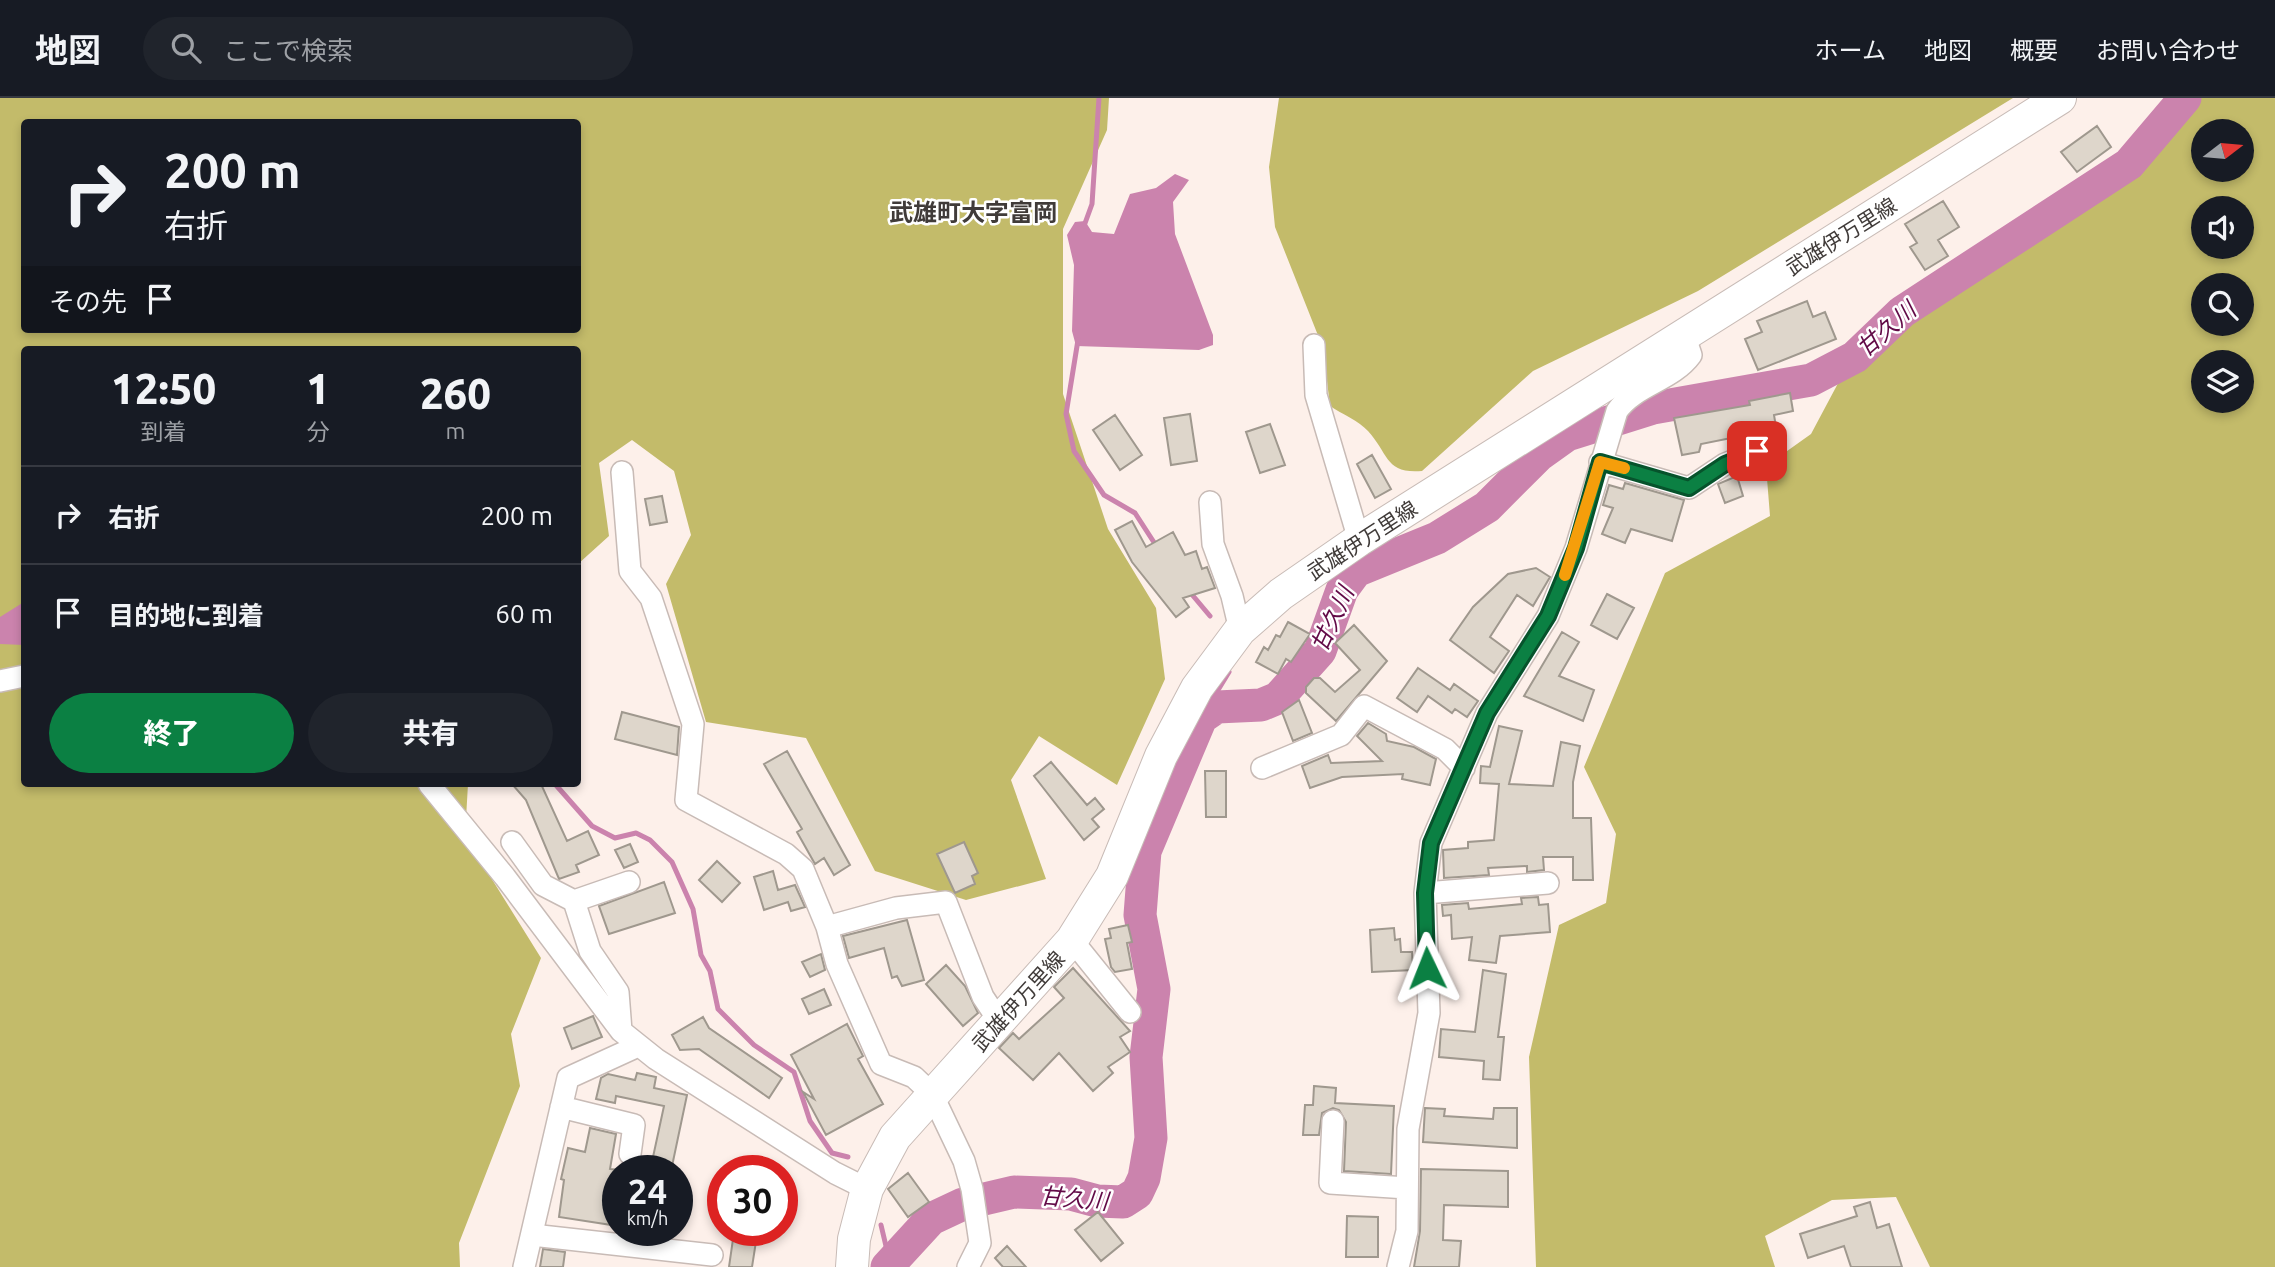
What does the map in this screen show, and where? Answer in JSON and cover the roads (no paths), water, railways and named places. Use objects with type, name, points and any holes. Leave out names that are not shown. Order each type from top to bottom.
[{"type":"main road","name":"武雄伊万里線","points":[[852,1267],[854,1238],[867,1189],[895,1138],[1072,940],[1112,876],[1161,756],[1191,699],[1240,630],[1281,594],[1359,540],[2060,98]]},
{"type":"street","points":[[1398,1267],[1407,1231],[1408,1129],[1429,1013],[1425,893],[1431,843],[1487,713],[1548,616],[1576,548],[1617,411],[1626,398],[1683,365],[1691,355],[1684,334]]},
{"type":"street","points":[[1314,345],[1316,395],[1359,540]]},
{"type":"street","points":[[1600,462],[1689,488],[1725,464],[1757,451]]},
{"type":"street","points":[[622,472],[630,571],[651,598],[693,724],[686,800],[786,854],[803,869],[827,927],[837,964],[881,1064],[914,1077],[932,1094],[964,1161],[972,1189],[981,1243],[968,1267]]},
{"type":"street","points":[[1210,502],[1213,544],[1232,596],[1240,630]]},
{"type":"street","points":[[0,681],[21,677]]},
{"type":"street","points":[[1262,768],[1341,735],[1364,706],[1445,749],[1464,768]]},
{"type":"street","points":[[431,787],[505,877],[621,1031],[638,1046],[823,1166],[867,1189]]},
{"type":"street","points":[[512,842],[543,885],[574,901],[590,951],[618,992],[621,1031]]},
{"type":"street","points":[[574,901],[629,882]]},
{"type":"street","points":[[1425,893],[1548,883]]},
{"type":"street","points":[[834,925],[896,908],[946,902],[983,997],[991,1009],[1008,1014]]},
{"type":"street","points":[[1072,940],[1130,1012]]},
{"type":"street","points":[[524,1267],[568,1078],[638,1046]]},
{"type":"street","points":[[561,1107],[635,1125],[630,1154]]},
{"type":"street","points":[[1333,1121],[1330,1183],[1407,1188]]},
{"type":"street","points":[[532,1234],[712,1255]]},
{"type":"waterway","points":[[1084,226],[1092,204],[1099,98]]},
{"type":"waterway","name":"甘久川","points":[[887,1267],[931,1219],[963,1204],[1014,1192],[1071,1194],[1097,1201],[1123,1202],[1137,1193],[1144,1178],[1151,1138],[1146,1057],[1154,989],[1140,915],[1145,851],[1201,718],[1217,707],[1261,705],[1278,698],[1320,651],[1342,590],[1356,571],[1437,538],[1487,507],[1539,455],[1567,435],[1653,408],[1811,380],[1855,357],[1902,312],[2129,164],[2185,98]]},
{"type":"waterway","points":[[1078,340],[1066,414],[1074,451],[1104,495],[1135,513],[1157,547]]},
{"type":"waterway","points":[[1189,591],[1210,616]]},
{"type":"waterway","points":[[1201,718],[1229,672]]},
{"type":"waterway","points":[[558,787],[592,826],[615,838],[636,833],[650,840],[672,862],[693,909],[701,955],[710,971],[718,1009],[754,1045],[794,1072],[810,1121],[832,1153],[848,1157]]},
{"type":"waterway","points":[[881,1225],[890,1263]]},
{"type":"district","name":"武雄町大字富岡","points":[[973,212]]}]
